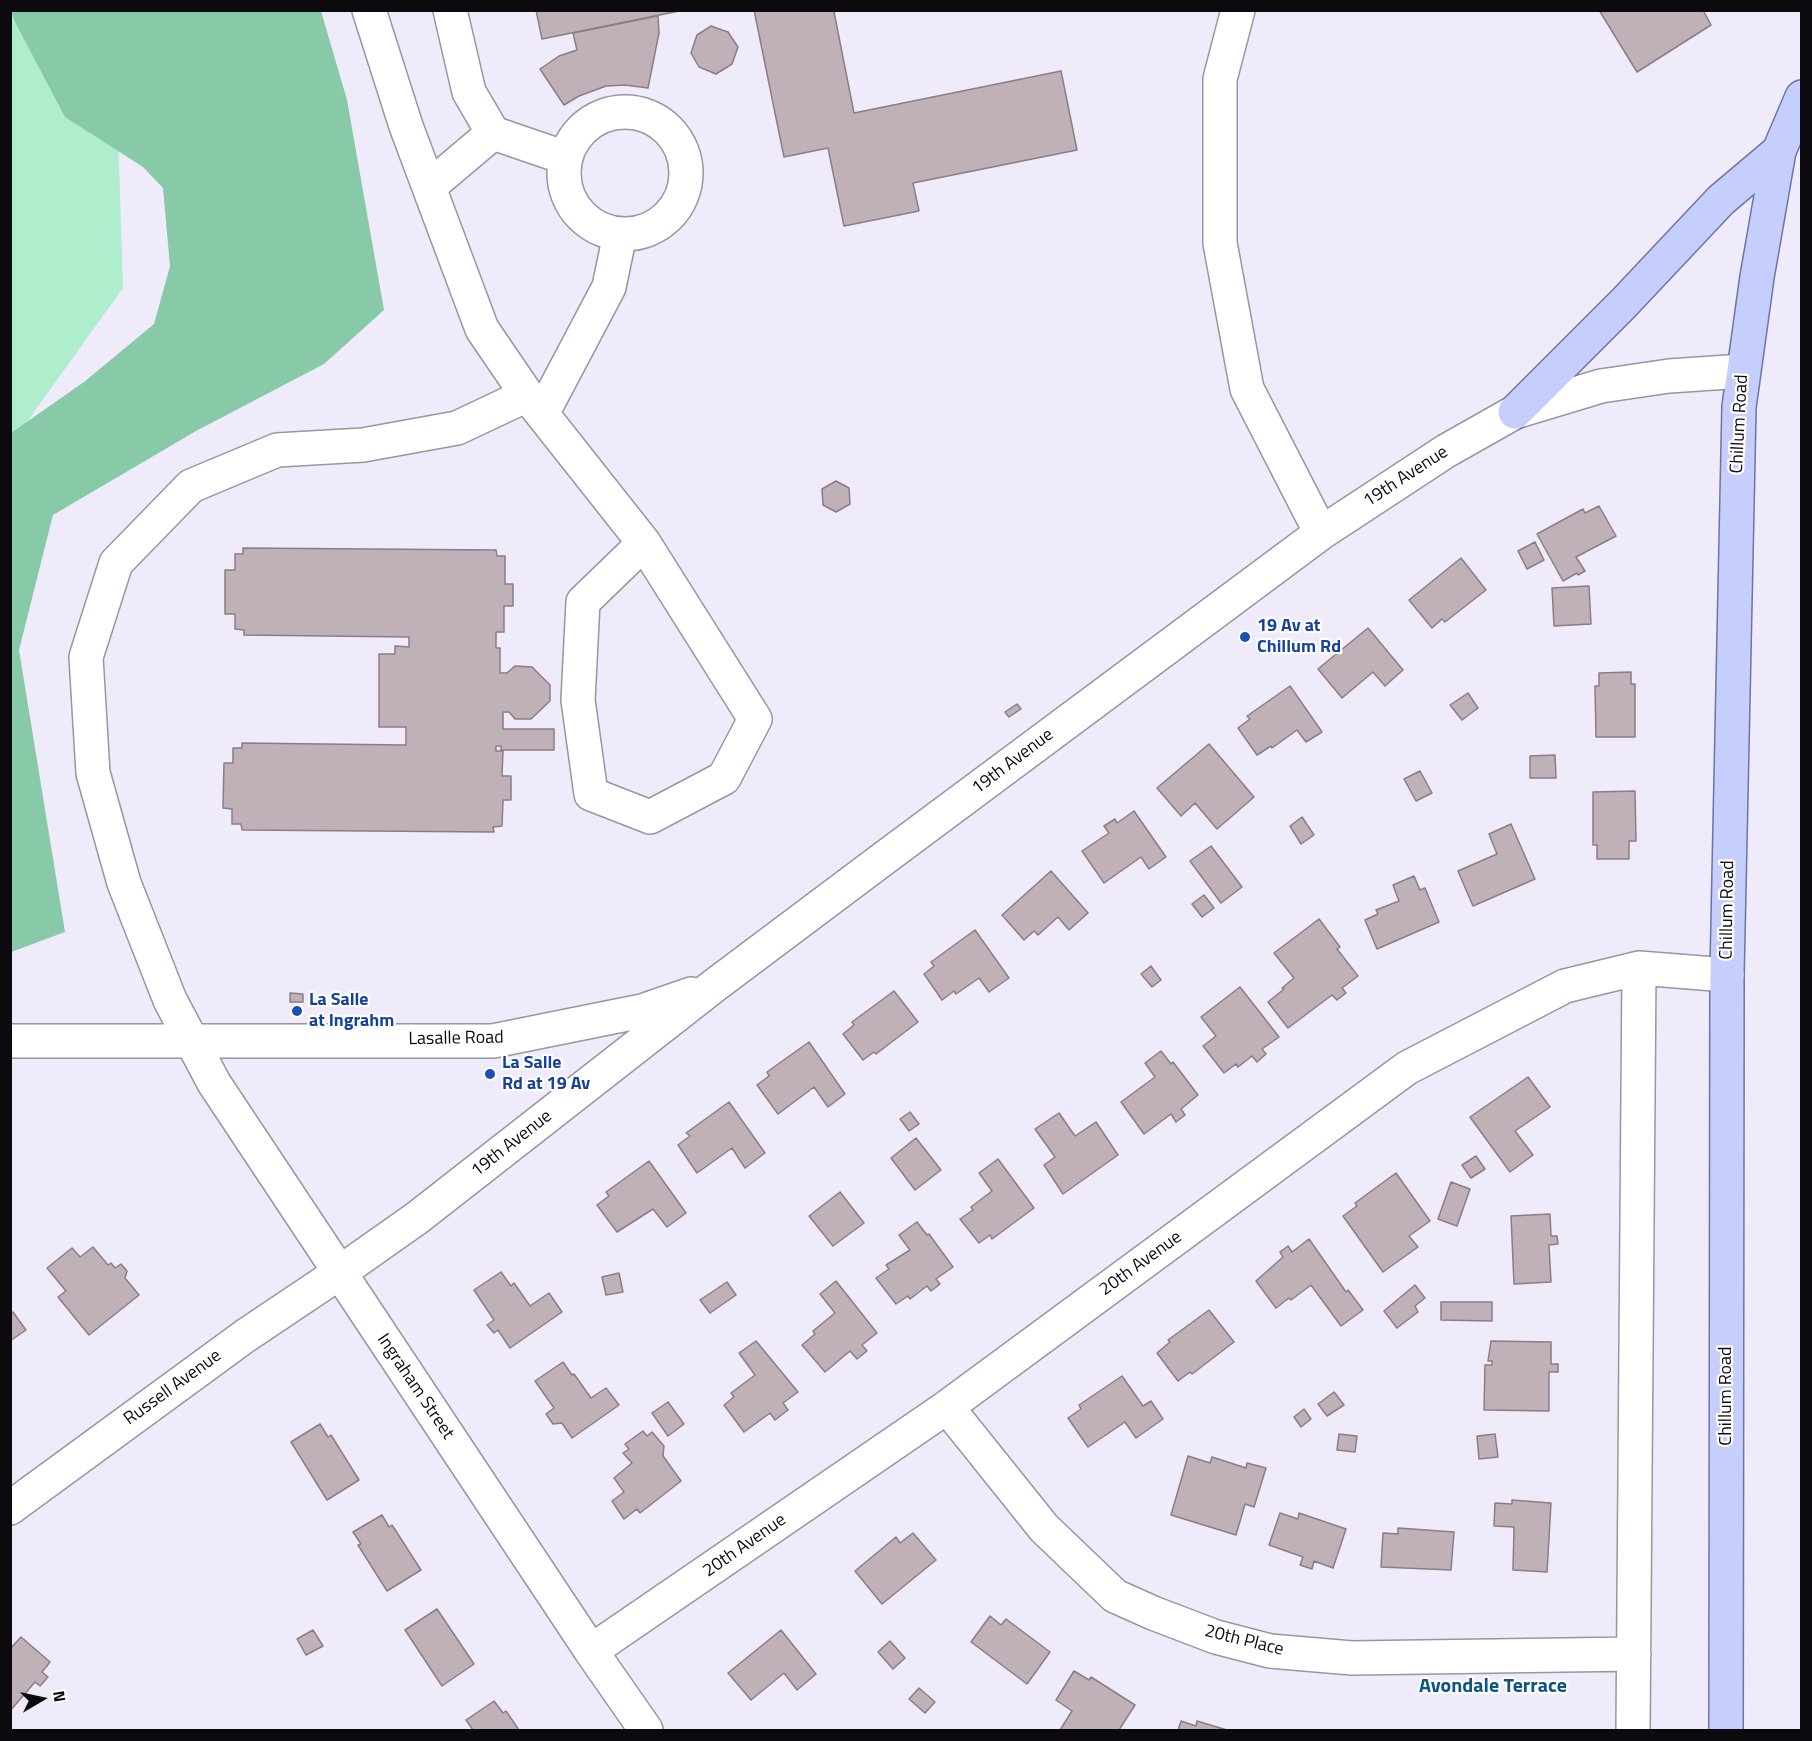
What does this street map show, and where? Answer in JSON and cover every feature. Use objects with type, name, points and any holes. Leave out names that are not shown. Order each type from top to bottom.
[{"type":"main road","name":"Chillum Road","points":[[1726,1731],[1727,975],[1739,407],[1779,151],[1802,97]]},
{"type":"main road","points":[[1515,412],[1623,304],[1721,200],[1779,151]]},
{"type":"street","points":[[369,10],[406,126],[482,329],[534,404],[644,543],[755,719],[724,778],[650,816],[591,794],[578,700],[583,602],[644,543]]},
{"type":"street","points":[[450,10],[469,92],[493,133],[566,158]]},
{"type":"street","points":[[1238,10],[1220,79],[1220,243],[1247,389],[1321,533]]},
{"type":"street","points":[[626,111],[646,115],[664,126],[677,142],[685,162],[685,182],[678,202],[668,216],[638,233],[620,234],[603,230],[588,221],[575,209],[567,193],[564,176],[566,158],[574,139],[588,124],[606,114],[626,111]]},
{"type":"street","points":[[429,187],[493,133]]},
{"type":"street","points":[[534,404],[609,287],[620,234]]},
{"type":"street","name":"19th Avenue","points":[[339,1273],[417,1218],[715,986],[883,859],[1321,533],[1446,451],[1515,412],[1601,386],[1679,375],[1743,371]]},
{"type":"street","name":"Ingraham Street","points":[[534,404],[457,428],[363,445],[277,450],[191,486],[116,563],[86,657],[93,773],[124,883],[170,1000],[214,1083],[591,1652],[646,1731]]},
{"type":"street","points":[[1633,1731],[1639,968]]},
{"type":"street","name":"20th Avenue","points":[[591,1652],[947,1407],[1407,1068],[1565,986],[1639,968],[1727,975]]},
{"type":"street","name":"Lasalle Road","points":[[10,1041],[493,1041],[642,1011],[715,986]]},
{"type":"street","name":"Russell Avenue","points":[[10,1508],[245,1336],[339,1273]]},
{"type":"street","name":"20th Place","points":[[947,1407],[1044,1528],[1115,1596],[1216,1637],[1270,1651],[1353,1658],[1634,1654]]},
{"type":"green space","points":[[11,11],[64,11],[118,132],[123,288],[11,444]]},
{"type":"green space","points":[[11,11],[321,11],[347,100],[384,310],[324,364],[196,431],[53,515],[19,650],[65,932],[11,952],[11,433],[84,382],[154,324],[170,266],[163,188],[143,167],[65,117]]},
{"type":"building","points":[[536,10],[684,10],[542,39]]},
{"type":"building","points":[[754,10],[841,10],[834,12],[854,113],[1061,71],[1077,150],[913,183],[919,211],[844,226],[828,148],[784,157]]},
{"type":"building","points":[[1599,10],[1703,10],[1711,25],[1637,72]]},
{"type":"building","points":[[658,16],[659,33],[648,88],[625,85],[606,86],[579,96],[564,105],[540,69],[559,56],[577,50],[573,33]]},
{"type":"building","points":[[711,26],[728,32],[738,47],[732,64],[716,74],[699,67],[691,53],[697,35]]},
{"type":"building","points":[[836,481],[849,488],[850,504],[836,512],[823,505],[822,489]]},
{"type":"building","points":[[1599,506],[1616,536],[1576,557],[1585,571],[1563,581],[1537,534],[1583,509],[1585,513]]},
{"type":"building","points":[[1535,542],[1544,560],[1527,569],[1518,551]]},
{"type":"building","points":[[243,548],[496,550],[497,556],[505,556],[505,584],[513,584],[513,606],[504,606],[504,632],[496,632],[496,648],[500,648],[500,673],[507,673],[515,666],[532,667],[550,685],[550,701],[531,719],[515,719],[509,712],[503,712],[503,729],[554,729],[554,750],[501,750],[501,746],[496,746],[496,751],[503,751],[502,776],[511,776],[511,800],[503,800],[502,826],[493,827],[494,832],[242,830],[241,824],[232,824],[232,809],[223,808],[224,763],[233,763],[233,748],[242,748],[242,743],[406,745],[406,727],[379,727],[379,654],[395,654],[395,646],[409,647],[409,637],[244,635],[244,630],[235,629],[235,614],[225,614],[225,570],[235,570],[235,554],[243,554]]},
{"type":"building","points":[[1461,558],[1486,590],[1445,622],[1442,619],[1432,628],[1409,600]]},
{"type":"building","points":[[1589,586],[1591,624],[1554,626],[1552,588]]},
{"type":"building","points":[[1368,628],[1403,670],[1385,686],[1373,672],[1342,698],[1318,669]]},
{"type":"building","points":[[1631,672],[1631,684],[1635,684],[1635,737],[1596,737],[1595,686],[1599,686],[1599,673]]},
{"type":"building","points":[[1290,686],[1322,732],[1306,742],[1297,730],[1272,748],[1271,746],[1257,755],[1238,728],[1250,719],[1247,716]]},
{"type":"building","points":[[1468,693],[1478,708],[1462,720],[1450,705]]},
{"type":"building","points":[[1017,704],[1021,709],[1009,717],[1005,712]]},
{"type":"building","points":[[1209,744],[1254,797],[1217,829],[1195,803],[1181,816],[1157,788]]},
{"type":"building","points":[[1555,755],[1556,778],[1530,778],[1530,756]]},
{"type":"building","points":[[1420,771],[1432,793],[1416,801],[1404,779]]},
{"type":"building","points":[[1635,791],[1636,841],[1629,841],[1629,859],[1597,859],[1597,845],[1593,845],[1593,792]]},
{"type":"building","points":[[1134,811],[1166,857],[1149,869],[1141,857],[1104,883],[1082,851],[1109,833],[1104,826],[1115,819],[1117,823]]},
{"type":"building","points":[[1302,817],[1314,835],[1301,844],[1290,826]]},
{"type":"building","points":[[1511,824],[1535,879],[1473,906],[1458,871],[1497,854],[1489,834]]},
{"type":"building","points":[[1211,846],[1242,887],[1221,903],[1190,861]]},
{"type":"building","points":[[1051,871],[1088,913],[1069,930],[1058,917],[1038,935],[1034,931],[1024,940],[1002,915]]},
{"type":"building","points":[[1414,876],[1420,890],[1425,888],[1439,922],[1377,949],[1365,920],[1378,914],[1376,910],[1399,901],[1393,885]]},
{"type":"building","points":[[1204,895],[1214,908],[1202,917],[1192,904]]},
{"type":"building","points":[[1319,919],[1340,947],[1337,949],[1358,976],[1342,988],[1346,993],[1337,1000],[1332,995],[1288,1028],[1268,1002],[1294,978],[1274,953]]},
{"type":"building","points":[[975,930],[1009,978],[989,992],[979,978],[956,994],[954,991],[942,1000],[924,974],[934,966],[931,962]]},
{"type":"building","points":[[1151,966],[1161,980],[1152,987],[1141,974]]},
{"type":"building","points":[[1240,987],[1279,1037],[1262,1049],[1266,1054],[1257,1062],[1252,1056],[1238,1067],[1236,1064],[1224,1073],[1203,1046],[1216,1036],[1201,1017]]},
{"type":"building","points":[[894,991],[918,1022],[876,1054],[874,1052],[863,1060],[843,1034],[854,1025],[852,1022]]},
{"type":"building","points":[[290,993],[303,994],[303,1002],[290,1002]]},
{"type":"building","points":[[809,1042],[845,1094],[828,1107],[814,1087],[778,1114],[757,1085],[769,1076],[767,1072]]},
{"type":"building","points":[[1161,1051],[1171,1064],[1173,1062],[1198,1095],[1181,1109],[1185,1115],[1176,1122],[1171,1114],[1144,1134],[1121,1102],[1155,1077],[1145,1063]]},
{"type":"building","points":[[1528,1077],[1550,1107],[1515,1131],[1533,1155],[1510,1172],[1470,1117]]},
{"type":"building","points":[[729,1102],[765,1153],[745,1168],[732,1148],[697,1173],[678,1145],[690,1136],[686,1133]]},
{"type":"building","points":[[910,1112],[919,1124],[909,1131],[900,1119]]},
{"type":"building","points":[[1059,1113],[1075,1136],[1096,1122],[1118,1155],[1063,1194],[1044,1165],[1055,1157],[1035,1129]]},
{"type":"building","points":[[916,1138],[941,1170],[915,1190],[891,1158]]},
{"type":"building","points":[[1476,1156],[1485,1169],[1471,1178],[1462,1165]]},
{"type":"building","points":[[998,1159],[1034,1208],[992,1239],[990,1235],[979,1243],[960,1219],[992,1191],[979,1173]]},
{"type":"building","points":[[649,1161],[686,1213],[667,1227],[653,1209],[617,1232],[597,1205],[609,1196],[606,1192]]},
{"type":"building","points":[[1396,1173],[1430,1221],[1409,1236],[1418,1247],[1383,1272],[1343,1216],[1357,1206],[1355,1203]]},
{"type":"building","points":[[1451,1182],[1470,1189],[1457,1226],[1438,1219]]},
{"type":"building","points":[[840,1192],[864,1223],[833,1246],[809,1216]]},
{"type":"building","points":[[1550,1214],[1551,1236],[1557,1236],[1558,1244],[1549,1245],[1551,1282],[1514,1284],[1511,1216]]},
{"type":"building","points":[[917,1222],[927,1235],[929,1234],[953,1267],[936,1279],[940,1284],[931,1291],[927,1286],[910,1299],[908,1296],[896,1304],[876,1278],[889,1269],[886,1265],[910,1250],[899,1235]]},
{"type":"building","points":[[1309,1239],[1346,1292],[1348,1290],[1363,1310],[1341,1326],[1311,1285],[1276,1308],[1256,1281],[1283,1257],[1280,1252],[1288,1246],[1292,1252]]},
{"type":"building","points":[[93,1247],[108,1265],[111,1263],[115,1268],[121,1264],[127,1271],[125,1278],[139,1295],[89,1335],[58,1297],[66,1291],[47,1268],[72,1248],[80,1257]]},
{"type":"building","points":[[501,1272],[511,1286],[514,1283],[530,1306],[549,1293],[562,1312],[510,1348],[498,1330],[494,1333],[487,1325],[494,1320],[474,1290]]},
{"type":"building","points":[[619,1273],[623,1292],[606,1295],[602,1277]]},
{"type":"building","points":[[836,1281],[877,1333],[862,1345],[867,1351],[857,1359],[850,1351],[825,1372],[802,1345],[815,1334],[813,1331],[835,1313],[820,1294]]},
{"type":"building","points":[[727,1282],[736,1295],[710,1313],[700,1300]]},
{"type":"building","points":[[1415,1285],[1425,1298],[1415,1306],[1418,1312],[1397,1328],[1384,1311]]},
{"type":"building","points":[[1441,1302],[1492,1302],[1492,1321],[1441,1320]]},
{"type":"building","points":[[1209,1310],[1234,1342],[1192,1374],[1190,1372],[1178,1381],[1157,1353],[1170,1342],[1168,1340]]},
{"type":"building","points":[[13,1312],[26,1330],[10,1341],[10,1314]]},
{"type":"building","points":[[756,1341],[798,1392],[783,1403],[788,1410],[775,1420],[770,1413],[744,1432],[724,1405],[734,1397],[731,1393],[755,1375],[739,1353]]},
{"type":"building","points":[[1491,1341],[1551,1342],[1551,1364],[1558,1364],[1558,1372],[1549,1372],[1549,1411],[1484,1410],[1485,1365],[1492,1365],[1492,1361],[1488,1361]]},
{"type":"building","points":[[563,1362],[591,1398],[606,1388],[619,1405],[572,1438],[562,1423],[553,1424],[546,1414],[554,1408],[535,1381]]},
{"type":"building","points":[[1122,1376],[1143,1406],[1151,1401],[1163,1419],[1136,1438],[1125,1422],[1088,1447],[1068,1418],[1081,1409],[1079,1405]]},
{"type":"building","points":[[1334,1392],[1344,1405],[1327,1416],[1318,1404]]},
{"type":"building","points":[[668,1402],[684,1424],[668,1436],[652,1413]]},
{"type":"building","points":[[1304,1409],[1311,1419],[1301,1427],[1294,1417]]},
{"type":"building","points":[[320,1424],[328,1437],[331,1435],[359,1480],[327,1500],[291,1442]]},
{"type":"building","points":[[643,1431],[647,1436],[652,1432],[664,1446],[663,1456],[681,1481],[640,1513],[637,1509],[624,1519],[612,1501],[624,1492],[614,1478],[632,1463],[623,1453],[629,1449],[625,1444]]},
{"type":"building","points":[[1339,1434],[1357,1436],[1355,1452],[1337,1450]]},
{"type":"building","points":[[1495,1434],[1498,1457],[1479,1459],[1477,1436]]},
{"type":"building","points":[[1188,1456],[1210,1463],[1212,1457],[1246,1468],[1247,1463],[1266,1468],[1254,1507],[1245,1504],[1236,1535],[1171,1515]]},
{"type":"building","points":[[1512,1500],[1551,1503],[1547,1572],[1513,1570],[1514,1527],[1494,1526],[1495,1503],[1512,1504]]},
{"type":"building","points":[[1280,1513],[1298,1519],[1299,1513],[1346,1529],[1333,1568],[1314,1561],[1312,1569],[1300,1565],[1303,1557],[1269,1545]]},
{"type":"building","points":[[382,1515],[389,1527],[392,1525],[421,1570],[387,1591],[358,1545],[361,1544],[353,1532]]},
{"type":"building","points":[[1398,1528],[1454,1532],[1451,1570],[1381,1567],[1383,1533],[1398,1534]]},
{"type":"building","points":[[913,1533],[936,1560],[882,1604],[855,1571],[896,1537],[900,1543]]},
{"type":"building","points":[[437,1609],[474,1664],[442,1686],[405,1630]]},
{"type":"building","points":[[990,1616],[1001,1625],[1006,1619],[1050,1652],[1027,1684],[971,1642]]},
{"type":"building","points":[[313,1630],[323,1646],[306,1655],[297,1639]]},
{"type":"building","points":[[781,1630],[816,1674],[797,1690],[784,1673],[751,1700],[728,1673]]},
{"type":"building","points":[[21,1637],[50,1662],[42,1672],[48,1677],[40,1686],[35,1682],[10,1711],[10,1649]]},
{"type":"building","points":[[890,1641],[905,1658],[893,1669],[878,1652]]},
{"type":"building","points":[[1074,1671],[1089,1680],[1091,1677],[1135,1705],[1119,1730],[1060,1730],[1072,1711],[1056,1700]]},
{"type":"building","points":[[919,1688],[935,1702],[925,1713],[909,1699]]},
{"type":"building","points":[[494,1701],[503,1713],[506,1711],[519,1730],[473,1730],[466,1720]]},
{"type":"building","points":[[1181,1721],[1196,1726],[1197,1721],[1227,1730],[1178,1730]]},
{"type":"place","name":"19 Av at Chillum Rd","points":[[1245,637]]},
{"type":"place","name":"La Salle at Ingrahm","points":[[297,1011]]},
{"type":"place","name":"La Salle Rd at 19 Av","points":[[490,1074]]},
{"type":"district","name":"Avondale Terrace","points":[[1493,1687]]}]
